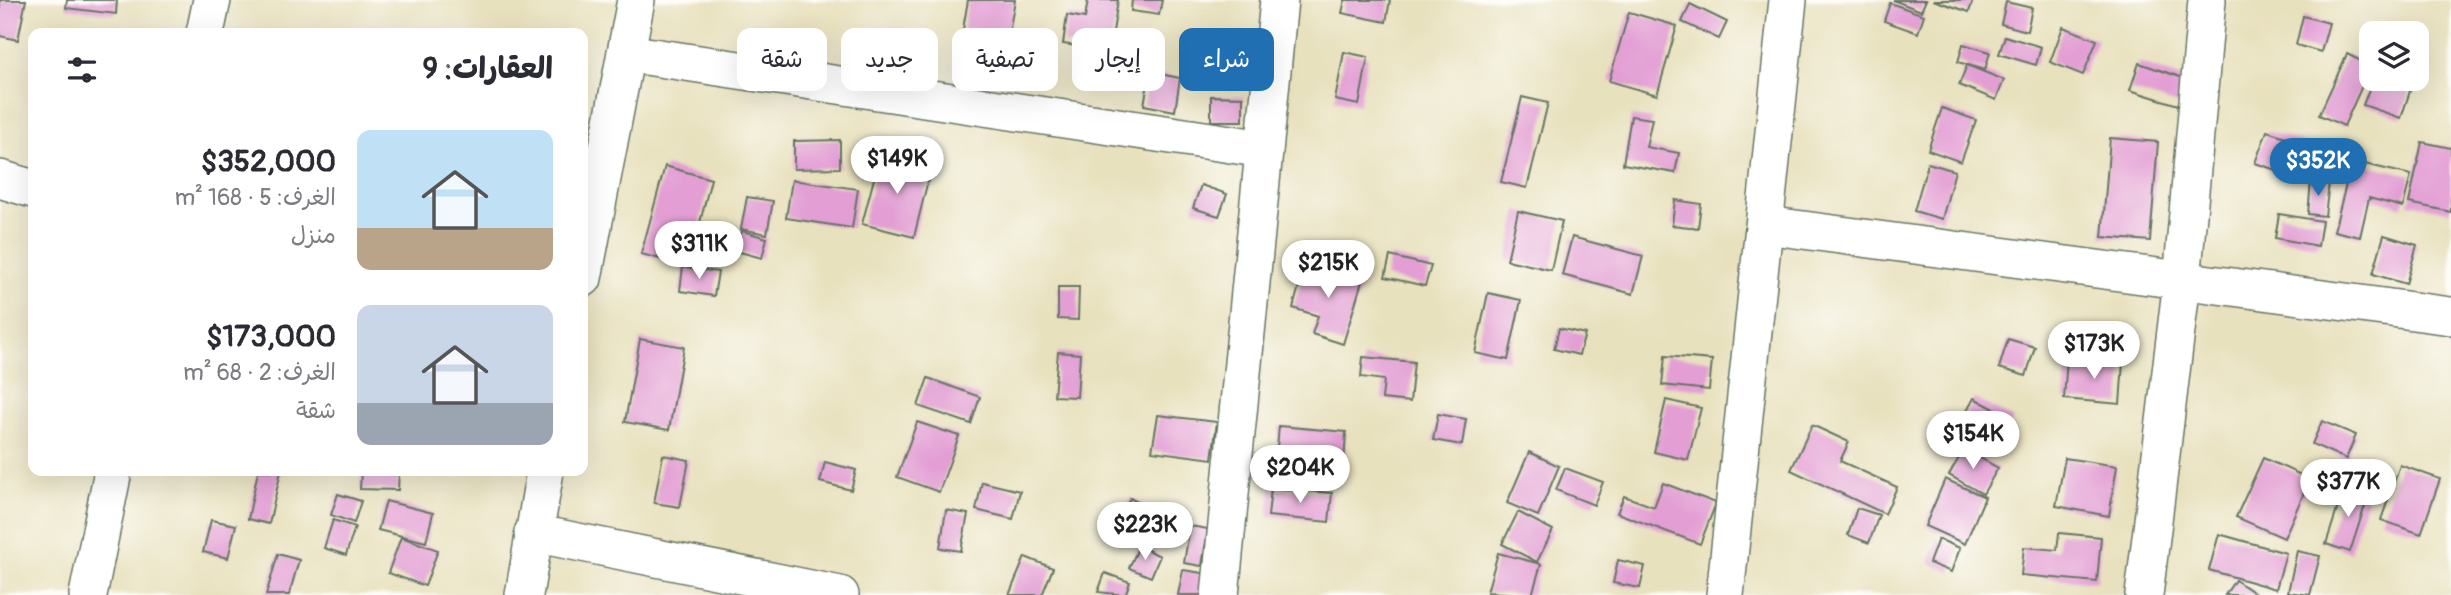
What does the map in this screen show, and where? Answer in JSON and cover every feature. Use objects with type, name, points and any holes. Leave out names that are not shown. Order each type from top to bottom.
[{"type":"street","points":[[206,28],[212,0]]},
{"type":"street","points":[[588,252],[636,0]]},
{"type":"street","points":[[1220,595],[1279,0]]},
{"type":"street","points":[[1725,595],[1788,0]]},
{"type":"street","points":[[2144,595],[2182,281],[2207,0]]},
{"type":"street","points":[[626,53],[1264,149]]},
{"type":"street","points":[[0,179],[28,187]]},
{"type":"street","points":[[1765,225],[2451,316]]},
{"type":"street","points":[[88,595],[112,476]]},
{"type":"street","points":[[524,595],[544,476]]},
{"type":"street","points":[[533,533],[840,595]]},
{"type":"building","points":[[0,0],[26,0],[18,40],[0,36]]},
{"type":"building","points":[[67,0],[117,0],[116,14],[66,8]]},
{"type":"building","points":[[968,0],[1015,0],[1010,28],[963,28]]},
{"type":"building","points":[[1088,0],[1118,0],[1114,28],[1072,28],[1072,45],[1063,44],[1067,15],[1085,18]]},
{"type":"building","points":[[1132,0],[1162,0],[1159,15],[1131,11]]},
{"type":"building","points":[[1345,0],[1390,0],[1386,22],[1342,13]]},
{"type":"building","points":[[1893,0],[1926,0],[1921,11]]},
{"type":"building","points":[[1933,0],[1973,0],[1969,12]]},
{"type":"building","points":[[2006,2],[2032,8],[2027,31],[2001,24]]},
{"type":"building","points":[[1890,3],[1924,15],[1918,33],[1884,21]]},
{"type":"building","points":[[1690,4],[1727,22],[1719,39],[1682,22]]},
{"type":"building","points":[[1629,12],[1677,26],[1657,95],[1609,81]]},
{"type":"building","points":[[2303,16],[2329,23],[2321,52],[2296,45]]},
{"type":"building","points":[[2063,27],[2097,40],[2083,75],[2050,62]]},
{"type":"building","points":[[2005,36],[2041,47],[2036,65],[1999,54]]},
{"type":"building","points":[[1963,44],[1990,52],[1985,70],[1958,62]]},
{"type":"building","points":[[1344,52],[1368,57],[1359,105],[1335,100]]},
{"type":"building","points":[[2347,54],[2359,60],[2360,91],[2344,126],[2319,115]]},
{"type":"building","points":[[2139,63],[2186,79],[2178,105],[2130,90]]},
{"type":"building","points":[[1967,65],[2004,80],[1996,100],[1959,85]]},
{"type":"building","points":[[1165,75],[1179,78],[1175,111],[1144,105],[1147,91],[1165,91]]},
{"type":"building","points":[[2368,91],[2410,91],[2401,118],[2363,105]]},
{"type":"building","points":[[1211,96],[1243,97],[1243,121],[1211,121]]},
{"type":"building","points":[[1522,97],[1548,103],[1527,188],[1501,182]]},
{"type":"building","points":[[1942,108],[1976,120],[1961,162],[1928,150]]},
{"type":"building","points":[[1631,116],[1652,119],[1646,147],[1679,153],[1675,173],[1623,164]]},
{"type":"building","points":[[2267,131],[2321,148],[2310,181],[2255,163]]},
{"type":"building","points":[[2110,138],[2158,142],[2150,241],[2102,237]]},
{"type":"building","points":[[840,140],[840,168],[794,169],[794,141]]},
{"type":"building","points":[[2422,142],[2451,148],[2451,212],[2409,203]]},
{"type":"building","points":[[880,156],[931,168],[914,237],[862,224]]},
{"type":"building","points":[[2352,161],[2411,175],[2403,207],[2369,198],[2360,237],[2334,231]]},
{"type":"building","points":[[1928,163],[1955,171],[1942,219],[1914,211]]},
{"type":"building","points":[[665,166],[711,179],[689,266],[641,254]]},
{"type":"building","points":[[792,180],[858,189],[852,228],[786,218]]},
{"type":"building","points":[[2311,181],[2329,183],[2325,216],[2308,214]]},
{"type":"building","points":[[1201,185],[1227,194],[1219,216],[1193,208]]},
{"type":"building","points":[[747,197],[773,201],[767,234],[741,229]]},
{"type":"building","points":[[1675,200],[1701,204],[1698,228],[1672,225]]},
{"type":"building","points":[[1518,211],[1562,221],[1551,270],[1507,260]]},
{"type":"building","points":[[2279,214],[2322,221],[2318,246],[2275,238]]},
{"type":"building","points":[[742,231],[767,238],[762,258],[736,251]]},
{"type":"building","points":[[2384,235],[2417,245],[2406,284],[2373,274]]},
{"type":"building","points":[[1572,237],[1643,256],[1633,294],[1562,275]]},
{"type":"building","points":[[1390,256],[1431,266],[1425,286],[1385,277]]},
{"type":"building","points":[[1306,261],[1363,278],[1343,344],[1312,334],[1318,316],[1293,308]]},
{"type":"building","points":[[683,267],[718,272],[714,296],[680,291]]},
{"type":"building","points":[[1058,287],[1079,287],[1078,320],[1058,319]]},
{"type":"building","points":[[1488,293],[1521,300],[1508,360],[1475,353]]},
{"type":"building","points":[[1559,328],[1585,334],[1579,355],[1554,349]]},
{"type":"building","points":[[640,339],[684,347],[669,430],[625,422]]},
{"type":"building","points":[[2008,339],[2035,347],[2026,376],[1999,368]]},
{"type":"building","points":[[1058,352],[1080,354],[1077,397],[1054,396]]},
{"type":"building","points":[[1665,356],[1712,360],[1709,390],[1662,385]]},
{"type":"building","points":[[1363,357],[1414,362],[1410,402],[1382,399],[1384,380],[1361,377]]},
{"type":"building","points":[[2067,358],[2123,362],[2120,404],[2064,399]]},
{"type":"building","points":[[928,378],[980,397],[971,424],[918,406]]},
{"type":"building","points":[[1974,398],[2013,419],[2001,441],[1962,420]]},
{"type":"building","points":[[1666,400],[1701,408],[1688,460],[1654,452]]},
{"type":"building","points":[[1438,414],[1466,419],[1462,445],[1433,440]]},
{"type":"building","points":[[1158,415],[1217,422],[1212,459],[1152,451]]},
{"type":"building","points":[[2322,421],[2356,435],[2346,459],[2312,444]]},
{"type":"building","points":[[917,422],[959,436],[939,492],[897,477]]},
{"type":"building","points":[[1812,425],[1849,442],[1840,461],[1897,487],[1885,514],[1791,470]]},
{"type":"building","points":[[1279,426],[1346,432],[1344,465],[1276,459]]},
{"type":"building","points":[[1964,449],[1998,468],[1983,494],[1949,475]]},
{"type":"building","points":[[1529,452],[1559,466],[1538,516],[1507,503]]},
{"type":"building","points":[[663,455],[689,460],[680,507],[654,503]]},
{"type":"building","points":[[2065,458],[2117,466],[2109,516],[2056,506]]},
{"type":"building","points":[[2263,458],[2310,479],[2284,538],[2236,517]]},
{"type":"building","points":[[825,462],[856,470],[851,490],[820,482]]},
{"type":"building","points":[[2400,465],[2440,479],[2421,534],[2381,520]]},
{"type":"building","points":[[1565,468],[1603,482],[1594,505],[1556,490]]},
{"type":"building","points":[[257,476],[280,476],[269,524],[248,519]]},
{"type":"building","points":[[361,476],[399,476],[398,490],[360,489]]},
{"type":"building","points":[[1945,479],[1985,497],[1965,544],[1925,526]]},
{"type":"building","points":[[982,482],[1020,491],[1013,519],[976,510]]},
{"type":"building","points":[[1663,483],[1716,503],[1700,544],[1617,513],[1624,496],[1654,507]]},
{"type":"building","points":[[2345,485],[2369,493],[2350,552],[2326,544]]},
{"type":"building","points":[[1271,488],[1332,493],[1329,522],[1268,516]]},
{"type":"building","points":[[338,494],[361,501],[354,523],[331,515]]},
{"type":"building","points":[[1130,498],[1169,519],[1155,545],[1116,525]]},
{"type":"building","points":[[386,501],[433,513],[426,542],[378,530]]},
{"type":"building","points":[[1857,508],[1879,515],[1869,543],[1848,535]]},
{"type":"building","points":[[946,510],[968,514],[961,551],[940,548]]},
{"type":"building","points":[[1518,512],[1553,530],[1537,562],[1502,544]]},
{"type":"building","points":[[211,520],[236,525],[228,558],[203,552]]},
{"type":"building","points":[[333,520],[355,527],[346,555],[324,548]]},
{"type":"building","points":[[1190,526],[1208,529],[1202,566],[1184,563]]},
{"type":"building","points":[[2059,533],[2101,537],[2097,582],[2021,575],[2024,547],[2057,550]]},
{"type":"building","points":[[2219,534],[2286,553],[2276,589],[2209,570]]},
{"type":"building","points":[[401,537],[438,550],[425,586],[388,573]]},
{"type":"building","points":[[1938,539],[1960,548],[1951,572],[1929,563]]},
{"type":"building","points":[[1139,546],[1160,556],[1151,577],[1129,568]]},
{"type":"building","points":[[2297,551],[2320,556],[2310,595],[2288,592]]},
{"type":"building","points":[[1498,553],[1541,564],[1532,595],[1487,592]]},
{"type":"building","points":[[278,554],[299,560],[289,595],[266,595]]},
{"type":"building","points":[[1025,557],[1053,568],[1042,595],[1009,595]]},
{"type":"building","points":[[1618,560],[1645,566],[1640,588],[1613,583]]},
{"type":"building","points":[[1183,570],[1209,574],[1205,595],[1178,595]]},
{"type":"building","points":[[1105,573],[1130,582],[1125,595],[1098,592]]},
{"type":"building","points":[[2235,580],[2258,595],[2225,595]]}]
